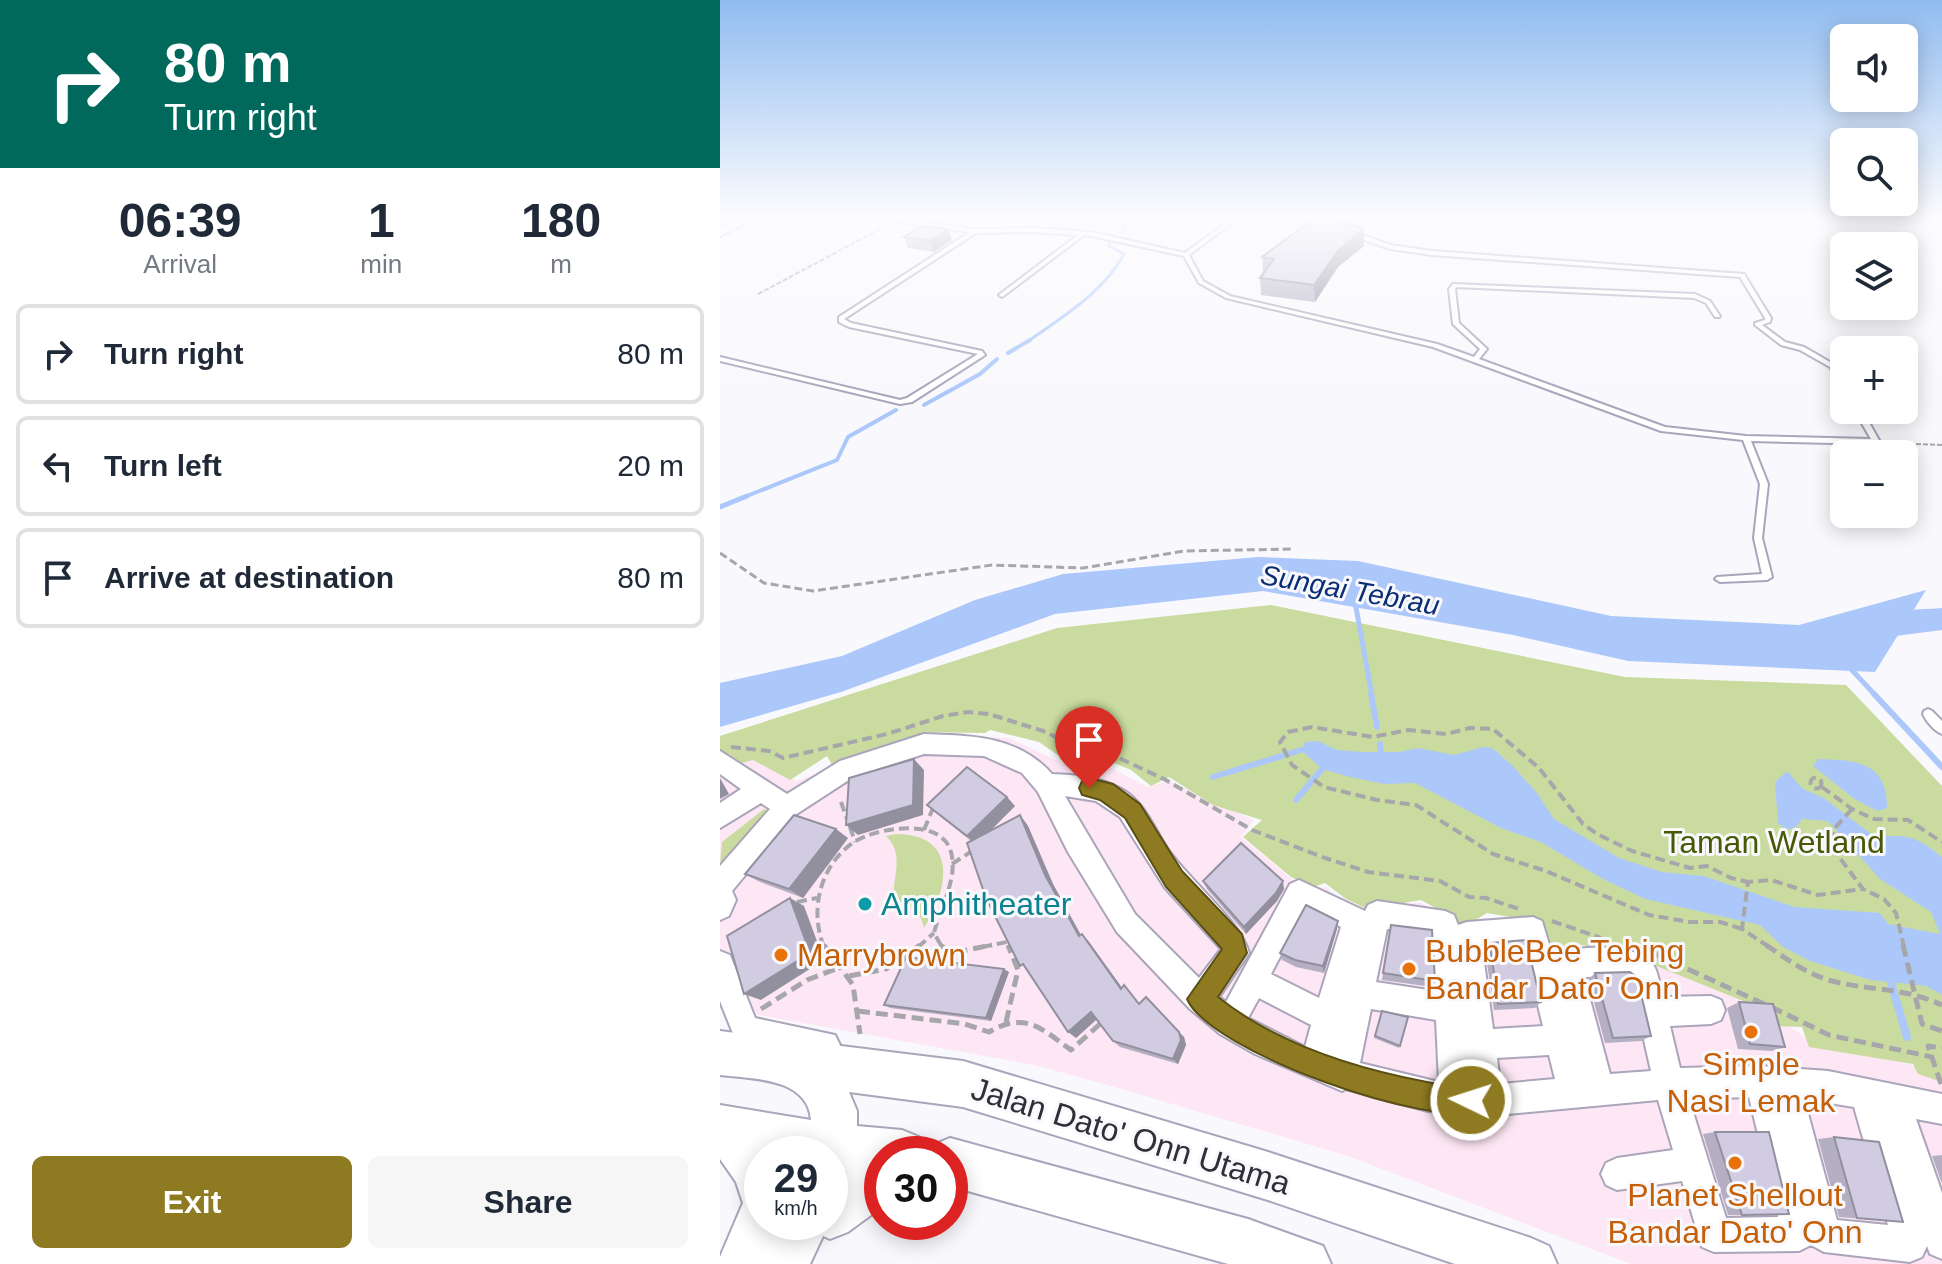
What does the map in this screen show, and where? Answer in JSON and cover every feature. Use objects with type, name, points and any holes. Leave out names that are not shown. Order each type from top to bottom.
[{"type":"main road","name":"Jalan Dato' Onn Utama","points":[[728,1005],[790,1061],[963,1084],[1176,1147],[1531,1264]]},
{"type":"main road","points":[[790,1061],[819,1081],[829,1097],[834,1108],[833,1136]]},
{"type":"main road","points":[[723,1129],[757,1136]]},
{"type":"main road","points":[[723,1129],[744,1151]]},
{"type":"main road","points":[[968,1167],[1248,1244],[1305,1264]]},
{"type":"main road","points":[[743,1264],[755,1240]]},
{"type":"street","points":[[720,886],[787,807],[848,768],[924,744],[986,746],[1030,766],[1046,784],[1077,844],[1126,923],[1200,999],[1230,1024],[1314,1066],[1342,1076],[1428,1096],[1455,1099],[1487,1101],[1669,1084],[1772,1081],[1942,1109]]},
{"type":"street","points":[[720,761],[787,807]]},
{"type":"street","points":[[1046,784],[1074,784],[1105,791],[1132,811],[1174,879],[1233,943],[1235,953],[1200,999]]},
{"type":"street","points":[[720,817],[761,789]]},
{"type":"street","points":[[1230,1024],[1299,893],[1356,920],[1314,1066]]},
{"type":"street","points":[[720,895],[723,900],[720,907]]},
{"type":"street","points":[[1342,1076],[1377,914],[1445,924],[1455,1099]]},
{"type":"street","points":[[1487,1101],[1467,935],[1533,930],[1560,1040],[1586,1092]]},
{"type":"street","points":[[1586,1092],[1567,964],[1627,962],[1643,974],[1669,1084],[1714,1235],[1799,1234],[1772,1081]]},
{"type":"street","points":[[1254,980],[1328,1018]]},
{"type":"street","points":[[1360,993],[1450,1008]]},
{"type":"street","points":[[728,1005],[746,1031],[891,1057],[911,1077]]},
{"type":"street","points":[[1652,1012],[1711,1010]]},
{"type":"street","points":[[1480,1044],[1560,1040]]},
{"type":"street","points":[[1772,1081],[1824,1235],[1910,1245],[1880,1097]]},
{"type":"street","points":[[1880,1097],[1942,1242]]},
{"type":"street","points":[[1617,1174],[1691,1164]]},
{"type":"lane","points":[[720,359],[900,402],[909,400],[982,355],[980,352],[841,321],[841,318],[906,276]]},
{"type":"lane","points":[[1002,295],[1027,276]]},
{"type":"lane","points":[[1198,276],[1201,282],[1228,297],[1396,335],[1475,360],[1664,429],[1746,438],[1830,441]]},
{"type":"lane","points":[[1743,276],[1768,318],[1768,321],[1757,324],[1783,344],[1802,348],[1830,364]]},
{"type":"lane","points":[[1475,360],[1484,349],[1456,324],[1452,289],[1455,285],[1695,296],[1708,302],[1717,316]]},
{"type":"lane","points":[[1720,579],[1768,582],[1758,538],[1764,484],[1746,438]]},
{"type":"lane","points":[[1928,714],[1942,729]]},
{"type":"path","points":[[758,294],[792,276]]},
{"type":"path","points":[[1918,444],[1942,445]]},
{"type":"path","points":[[720,553],[764,583],[813,591],[992,565],[1083,568],[1184,551],[1293,549]]},
{"type":"path","points":[[1863,889],[1830,896],[1809,894],[1767,879],[1748,882],[1731,878],[1707,866],[1690,868],[1604,839],[1583,824],[1539,768],[1493,729],[1470,728],[1446,734],[1408,730],[1373,737],[1312,727],[1288,732],[1280,742],[1287,759],[1318,784],[1377,800],[1416,805],[1493,854],[1546,871],[1649,915],[1690,922],[1720,922],[1742,929],[1804,970],[1832,981],[1916,993],[1942,1005]]},
{"type":"path","points":[[1164,779],[1252,830]]},
{"type":"path","points":[[1822,787],[1852,809],[1874,819],[1908,820],[1942,842]]},
{"type":"path","points":[[841,802],[855,842]]},
{"type":"path","points":[[924,830],[935,803]]},
{"type":"path","points":[[1852,809],[1834,829],[1831,838],[1836,853],[1863,889],[1884,899],[1900,923],[1922,1024],[1942,1031]]},
{"type":"path","points":[[849,976],[878,975],[896,965],[934,933],[951,865],[947,841],[924,830],[894,830],[855,842],[837,861],[818,898],[819,930],[831,959],[849,976],[860,1034]]},
{"type":"path","points":[[951,865],[976,848]]},
{"type":"path","points":[[1742,929],[1748,882]]},
{"type":"path","points":[[788,904],[818,898]]},
{"type":"path","points":[[934,933],[940,946],[952,953],[1007,942],[1018,970],[1006,1022]]},
{"type":"path","points":[[728,1005],[840,967]]},
{"type":"path","points":[[858,1011],[965,1024],[989,1032],[1006,1022],[1034,1023],[1071,1050],[1103,1021]]},
{"type":"path","points":[[1942,1048],[1928,1046],[1942,1088]]},
{"type":"shaded area","points":[[918,737],[1009,738],[1077,770],[1095,759],[1147,787],[1169,781],[1254,820],[1241,837],[1300,886],[1313,891],[1325,887],[1344,902],[1366,911],[1420,902],[1451,920],[1535,924],[1638,955],[1764,1009],[1815,1044],[1910,1064],[1942,1083],[1942,1264],[1631,1264],[1348,1156],[1104,1084],[1034,1065],[720,1008],[720,740],[797,781]]},
{"type":"green space","name":"Taman Wetland","points":[[1271,605],[1625,677],[1846,685],[1942,786],[1942,1082],[1918,1074],[1913,1064],[1809,1047],[1802,1027],[1771,1026],[1763,1009],[1639,959],[1583,945],[1547,949],[1539,922],[1487,913],[1459,930],[1454,918],[1421,900],[1367,909],[1346,899],[1325,883],[1313,887],[1291,877],[1243,837],[1262,820],[1213,805],[1169,777],[1151,786],[1131,770],[1095,755],[1078,769],[1039,742],[990,730],[985,733],[928,732],[853,755],[832,765],[827,756],[790,780],[753,760],[742,763],[729,754],[720,754],[720,736],[1057,628]]},
{"type":"green space","points":[[764,809],[768,811],[720,866],[722,842]]},
{"type":"green space","points":[[886,836],[916,836],[930,843],[939,854],[943,867],[939,897],[924,928],[917,913],[893,898],[896,857],[892,843]]},
{"type":"water","points":[[1258,557],[1358,561],[1611,616],[1799,625],[1926,590],[1875,672],[1628,661],[1513,635],[1263,591],[1055,614],[841,692],[720,727],[720,683],[842,656],[975,600],[1063,574]]},
{"type":"water","points":[[1318,741],[1337,750],[1362,752],[1399,752],[1418,748],[1454,755],[1483,747],[1492,748],[1537,793],[1554,819],[1619,858],[1662,872],[1704,876],[1795,907],[1880,913],[1888,924],[1940,934],[1931,912],[1880,879],[1828,821],[1802,819],[1796,827],[1787,830],[1778,823],[1775,782],[1787,771],[1803,789],[1824,798],[1875,837],[1911,838],[1942,857],[1942,995],[1926,986],[1871,980],[1810,961],[1783,947],[1760,925],[1645,899],[1601,878],[1541,842],[1501,828],[1415,783],[1385,784],[1322,769],[1301,750],[1305,742]]},
{"type":"water","points":[[1818,759],[1844,760],[1875,772],[1886,792],[1887,808],[1877,811],[1853,798],[1813,766]]},
{"type":"building","points":[[1261,276],[1320,276],[1314,285],[1260,278]]},
{"type":"building","points":[[914,759],[913,805],[846,825],[849,778]]},
{"type":"building","points":[[967,767],[1007,797],[967,836],[927,805]]},
{"type":"building","points":[[794,815],[836,829],[789,889],[745,874]]},
{"type":"building","points":[[1020,815],[1045,875],[1079,936],[1082,934],[1121,989],[1124,985],[1139,1004],[1146,997],[1179,1032],[1181,1040],[1173,1059],[1113,1041],[1091,1012],[1068,1032],[1023,964],[1020,966],[986,898],[967,843]]},
{"type":"building","points":[[1241,843],[1283,881],[1276,893],[1244,927],[1203,881]]},
{"type":"building","points":[[790,898],[810,953],[744,994],[727,936]]},
{"type":"building","points":[[1306,905],[1338,921],[1323,966],[1280,953]]},
{"type":"building","points":[[1391,925],[1432,930],[1435,981],[1383,973]]},
{"type":"building","points":[[1526,940],[1541,1002],[1498,1004],[1490,943]]},
{"type":"building","points":[[906,957],[1004,969],[986,1018],[884,1005]]},
{"type":"building","points":[[1630,972],[1637,977],[1651,1036],[1613,1038],[1595,973]]},
{"type":"building","points":[[1739,1002],[1773,1004],[1785,1047],[1750,1044]]},
{"type":"building","points":[[1382,1011],[1408,1017],[1400,1046],[1375,1036]]},
{"type":"building","points":[[1715,1132],[1769,1132],[1789,1214],[1742,1215]]},
{"type":"building","points":[[1834,1137],[1879,1142],[1903,1222],[1857,1218]]},
{"type":"waterway","points":[[1029,341],[1081,303],[1109,276]]},
{"type":"waterway","points":[[1008,353],[1029,341]]},
{"type":"waterway","points":[[924,405],[980,374],[997,359]]},
{"type":"waterway","points":[[747,496],[837,460],[848,437],[896,410]]},
{"type":"waterway","points":[[720,507],[747,496]]},
{"type":"waterway","points":[[742,498],[747,496]]},
{"type":"waterway","points":[[1355,602],[1372,696]]},
{"type":"waterway","name":"Sungai Tebrau","points":[[1866,632],[1873,627],[1942,619]]},
{"type":"waterway","points":[[1850,668],[1876,696]]},
{"type":"waterway","points":[[1371,694],[1377,727]]},
{"type":"waterway","points":[[1874,694],[1942,767]]},
{"type":"waterway","points":[[1380,744],[1381,753]]},
{"type":"waterway","points":[[1213,777],[1301,750]]},
{"type":"waterway","points":[[1296,800],[1322,769]]},
{"type":"waterway","points":[[1891,983],[1907,1037]]},
{"type":"place","name":"Amphitheater","points":[[865,904]]},
{"type":"place","name":"Marrybrown","points":[[781,955]]},
{"type":"place","name":"BubbleBee Tebing Bandar Dato' Onn","points":[[1409,969]]},
{"type":"place","name":"Simple Nasi Lemak","points":[[1751,1032]]},
{"type":"place","name":"Planet Shellout Bandar Dato' Onn","points":[[1735,1163]]},
{"type":"route","points":[[1089,788],[1105,791],[1132,811],[1174,879],[1233,943],[1235,953],[1200,999],[1230,1024],[1265,1044],[1342,1076],[1428,1096],[1471,1100]]}]
